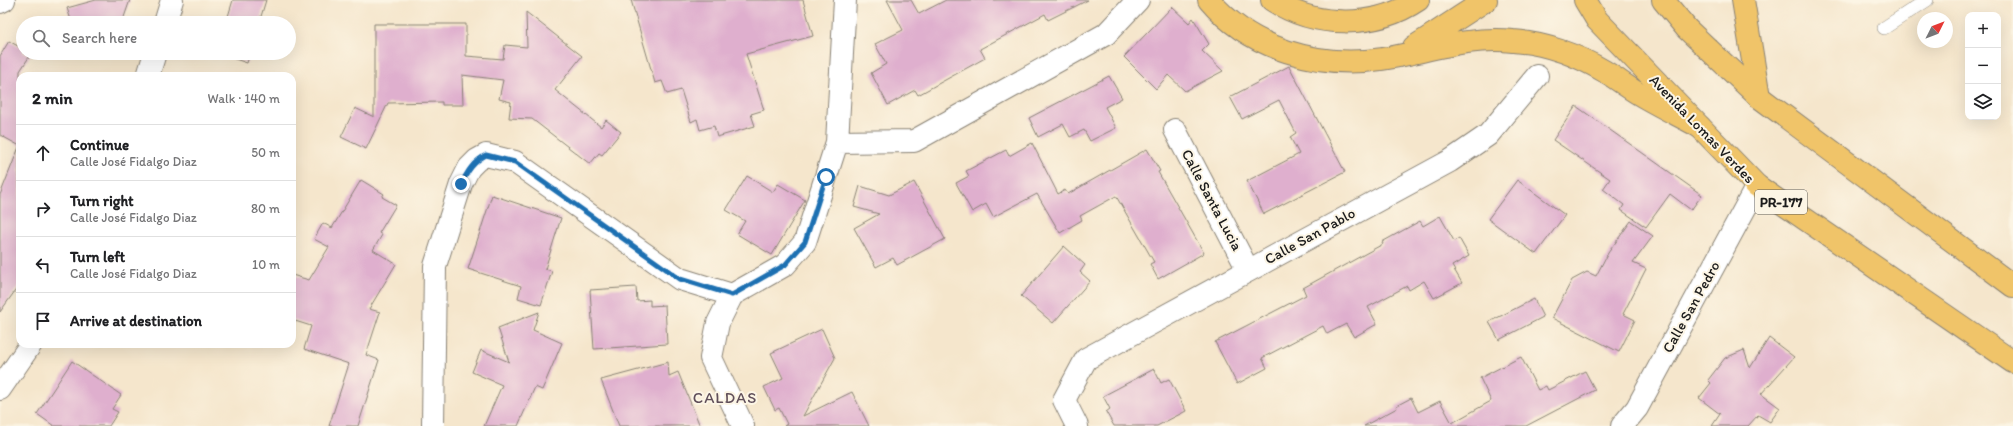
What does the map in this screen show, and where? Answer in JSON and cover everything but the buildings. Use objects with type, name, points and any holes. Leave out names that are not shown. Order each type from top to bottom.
[{"type":"main road","points":[[1209,0],[1225,16],[1260,41],[1306,57],[1352,62],[1406,54],[1447,44],[1492,40],[1513,41],[1558,50],[1603,70],[1639,94],[1700,127]]},
{"type":"main road","points":[[1272,0],[1301,14],[1328,20],[1354,22],[1390,14],[1418,0]]},
{"type":"main road","points":[[1406,54],[1418,43],[1486,0]]},
{"type":"main road","name":"Avenida Lomas Verdes","points":[[1585,0],[1597,20],[1757,186],[2013,362]]},
{"type":"main road","points":[[1663,0],[1687,29],[1759,97],[2013,286]]},
{"type":"main road","points":[[1743,0],[1759,97]]},
{"type":"street","points":[[0,2],[4,0]]},
{"type":"street","points":[[167,16],[172,0]]},
{"type":"street","points":[[743,426],[711,358],[718,323],[732,295],[785,265],[805,242],[837,142],[845,0]]},
{"type":"street","points":[[837,142],[914,141],[1106,34],[1138,0]]},
{"type":"street","points":[[149,72],[154,60]]},
{"type":"street","name":"Calle San Pablo","points":[[1077,426],[1064,400],[1086,359],[1450,161],[1488,135],[1537,76]]},
{"type":"street","name":"Calle Santa Lucia","points":[[1175,130],[1248,270]]},
{"type":"street","points":[[433,426],[435,266],[461,184],[469,168],[477,160],[486,155],[515,162],[680,279],[732,295]]},
{"type":"street","name":"Calle San Pedro","points":[[1622,426],[1637,408],[1757,186]]},
{"type":"street","points":[[0,389],[28,348]]},
{"type":"lane","points":[[1884,28],[1927,0]]},
{"type":"district","name":"CALDAS","points":[[725,397]]},
{"type":"route","points":[[461,184],[469,168],[477,160],[486,155],[515,162],[651,260],[680,279],[732,295],[785,265],[805,242],[826,177]]}]
